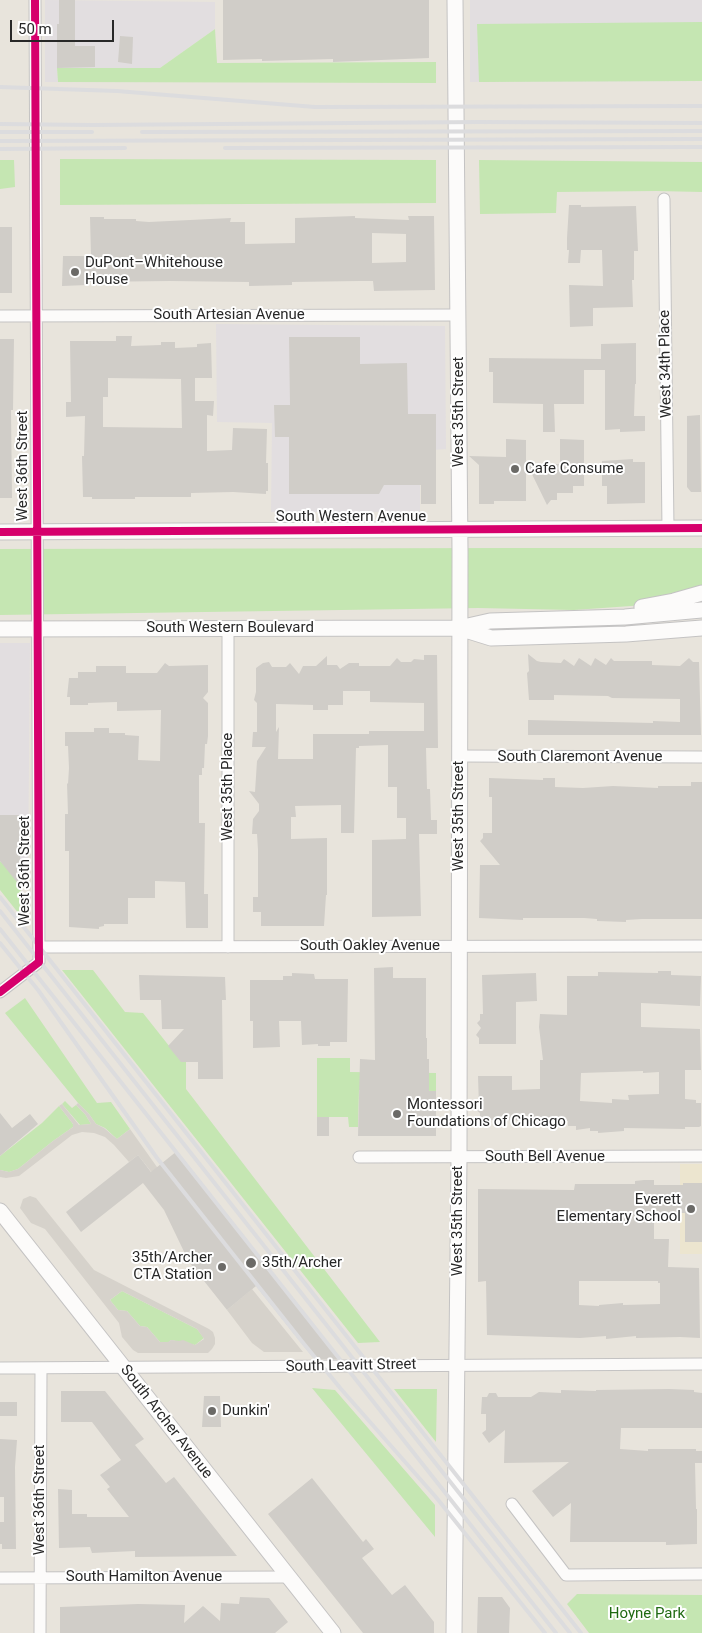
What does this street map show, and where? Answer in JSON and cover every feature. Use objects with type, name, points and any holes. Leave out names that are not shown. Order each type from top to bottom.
[{"type":"main road","name":"West 35th Street","points":[[454,1633],[458,1364],[460,530],[456,0]]},
{"type":"main road","name":"South Western Avenue","points":[[0,532],[702,528]]},
{"type":"main road","points":[[569,619],[674,601],[702,593]]},
{"type":"main road","name":"South Western Boulevard","points":[[0,630],[459,628],[490,620],[625,617],[702,610]]},
{"type":"main road","name":"South Western Boulevard","points":[[459,628],[491,638],[616,635],[702,628]]},
{"type":"main road","name":"South Archer Avenue","points":[[0,1210],[333,1633]]},
{"type":"street","name":"West 36th Street","points":[[0,992],[39,962],[35,0]]},
{"type":"street","name":"West 34th Place","points":[[664,199],[668,528]]},
{"type":"street","name":"South Artesian Avenue","points":[[0,316],[458,315]]},
{"type":"street","name":"West 35th Place","points":[[228,628],[228,947]]},
{"type":"street","points":[[668,630],[702,632]]},
{"type":"street","name":"South Claremont Avenue","points":[[459,756],[702,757]]},
{"type":"street","name":"South Oakley Avenue","points":[[38,947],[702,946]]},
{"type":"street","name":"South Bell Avenue","points":[[358,1157],[702,1156]]},
{"type":"street","name":"South Leavitt Street","points":[[0,1368],[702,1364]]},
{"type":"street","name":"West 36th Street","points":[[40,1633],[41,1368]]},
{"type":"street","points":[[512,1504],[566,1574],[702,1574]]},
{"type":"street","name":"South Hamilton Avenue","points":[[0,1578],[288,1577]]},
{"type":"shaded area","points":[[45,0],[215,2],[215,29],[160,68],[57,68],[58,82],[45,82]]},
{"type":"shaded area","points":[[470,0],[702,0],[702,81],[470,82]]},
{"type":"shaded area","points":[[216,324],[445,326],[446,449],[420,451],[420,512],[271,512],[272,423],[217,422]]},
{"type":"shaded area","points":[[0,643],[30,643],[28,880],[14,879],[0,861]]},
{"type":"shaded area","points":[[78,1103],[96,1124],[117,1139],[130,1129],[174,1191],[160,1183],[138,1155],[129,1162],[105,1137],[94,1133],[82,1132],[72,1135],[19,1176],[0,1177],[0,1170],[9,1172],[18,1169],[73,1127],[73,1124],[59,1106],[62,1104],[79,1125],[91,1124],[76,1105]]},
{"type":"shaded area","name":"Everett Elementary School","points":[[680,1164],[702,1164],[702,1254],[680,1254]]},
{"type":"shaded area","points":[[30,1196],[36,1198],[94,1270],[213,1332],[215,1344],[212,1349],[208,1353],[138,1353],[133,1350],[122,1337],[119,1323],[45,1229],[31,1223],[20,1208],[23,1199]],"holes":[[[122,1291],[197,1329],[204,1339],[195,1345],[183,1340],[160,1342],[147,1327],[140,1326],[127,1311],[118,1310],[110,1300]]]},
{"type":"shaded area","points":[[252,1289],[303,1352],[264,1352],[252,1343],[227,1310]]},
{"type":"green space","points":[[702,22],[702,81],[479,82],[477,24]]},
{"type":"green space","points":[[215,29],[217,63],[436,62],[436,83],[58,82],[57,68],[160,68]]},
{"type":"green space","points":[[60,159],[436,160],[436,203],[60,205]]},
{"type":"green space","points":[[0,160],[14,160],[15,187],[0,189]]},
{"type":"green space","points":[[479,160],[702,162],[702,192],[557,192],[556,213],[480,214]]},
{"type":"green space","points":[[702,548],[702,601],[574,610],[478,608],[0,615],[0,549]]},
{"type":"green space","points":[[0,861],[20,879],[23,919],[0,890]]},
{"type":"green space","points":[[62,970],[93,970],[125,1012],[143,1013],[181,1061],[186,1062],[186,1089],[380,1342],[358,1343]]},
{"type":"green space","points":[[25,998],[97,1103],[111,1102],[130,1129],[117,1139],[105,1128],[96,1124],[5,1013]]},
{"type":"green space","points":[[317,1058],[350,1058],[350,1072],[436,1073],[436,1091],[359,1090],[358,1127],[349,1127],[348,1117],[317,1117]]},
{"type":"green space","points":[[65,1101],[72,1108],[76,1105],[91,1124],[80,1125],[62,1104]]},
{"type":"green space","points":[[59,1106],[73,1124],[73,1127],[18,1169],[9,1172],[0,1170],[0,1156],[42,1123]]},
{"type":"green space","points":[[122,1291],[197,1329],[204,1338],[195,1345],[171,1340],[168,1343],[160,1342],[147,1327],[140,1326],[127,1311],[118,1310],[110,1300]]},
{"type":"green space","points":[[312,1388],[335,1390],[435,1505],[435,1537]]},
{"type":"green space","points":[[394,1389],[437,1389],[436,1442]]},
{"type":"green space","name":"Hoyne Park","points":[[577,1594],[702,1595],[702,1633],[589,1633],[567,1604]]},
{"type":"building","points":[[59,0],[75,0],[75,46],[95,46],[95,67],[57,68]]},
{"type":"building","points":[[223,0],[429,0],[429,58],[333,62],[333,59],[223,60]]},
{"type":"building","points":[[120,36],[133,37],[132,64],[118,62]]},
{"type":"building","points":[[569,205],[581,205],[581,207],[636,206],[638,251],[634,251],[633,307],[593,308],[593,326],[570,327],[569,285],[603,286],[602,250],[581,250],[580,263],[568,263]]},
{"type":"building","points":[[355,216],[355,218],[409,220],[408,216],[434,216],[435,290],[374,291],[373,281],[292,282],[292,285],[249,286],[249,282],[87,282],[87,285],[62,286],[63,256],[91,256],[90,217],[136,219],[136,221],[149,222],[231,218],[230,222],[245,222],[245,244],[295,243],[295,218]],"holes":[[[372,233],[406,234],[406,262],[372,263]]]},
{"type":"building","points":[[0,227],[12,227],[12,293],[0,293]]},
{"type":"building","points":[[116,336],[132,336],[131,346],[161,345],[161,342],[175,342],[175,348],[197,347],[197,344],[211,343],[212,378],[195,378],[195,401],[214,401],[213,416],[207,415],[207,451],[232,450],[233,428],[267,429],[266,463],[268,463],[268,491],[266,491],[266,494],[233,492],[191,493],[191,497],[135,497],[135,499],[92,499],[92,497],[83,497],[82,456],[84,456],[85,416],[66,417],[66,402],[71,402],[70,341],[116,341]],"holes":[[[108,378],[181,379],[182,428],[103,427],[103,397],[108,397]]]},
{"type":"building","points":[[289,337],[360,337],[360,364],[407,363],[408,414],[436,414],[436,504],[421,504],[421,485],[384,485],[379,494],[289,494],[289,437],[275,437],[274,405],[290,405]]},
{"type":"building","points":[[0,339],[14,339],[13,410],[11,410],[12,498],[0,498]]},
{"type":"building","points":[[636,343],[634,416],[645,416],[645,431],[620,432],[620,429],[605,430],[605,370],[584,370],[584,404],[554,404],[555,432],[543,432],[543,404],[493,403],[493,372],[489,372],[489,358],[601,359],[601,344]]},
{"type":"building","points":[[700,415],[701,492],[691,492],[687,487],[687,416]]},
{"type":"building","points":[[506,439],[526,440],[526,501],[494,501],[494,504],[479,504],[479,465],[469,456],[506,457]]},
{"type":"building","points":[[560,439],[584,440],[584,486],[573,486],[573,493],[557,493],[557,500],[551,500],[547,505],[527,464],[560,464]]},
{"type":"building","points":[[633,459],[633,462],[645,462],[645,503],[607,504],[607,486],[602,486],[602,461]]},
{"type":"building","points":[[528,654],[537,661],[561,663],[564,659],[574,666],[579,658],[591,666],[595,658],[606,665],[611,658],[614,661],[652,661],[652,665],[680,666],[689,658],[693,662],[699,662],[701,735],[528,735],[528,720],[680,722],[680,699],[554,695],[554,700],[529,700]]},
{"type":"building","points":[[424,655],[437,655],[438,748],[426,748],[427,789],[430,789],[431,820],[437,820],[437,834],[419,834],[421,916],[372,917],[372,840],[406,839],[406,818],[397,818],[397,787],[388,787],[388,745],[359,746],[359,748],[356,748],[354,833],[341,833],[341,805],[295,806],[296,817],[291,817],[291,839],[327,838],[327,895],[324,926],[261,926],[261,912],[253,912],[253,897],[258,897],[258,850],[257,834],[252,834],[253,819],[259,811],[259,804],[249,791],[255,792],[257,761],[266,747],[252,747],[253,732],[257,732],[257,703],[254,700],[256,668],[263,663],[269,662],[272,667],[286,667],[290,663],[299,674],[303,666],[316,666],[327,656],[327,665],[337,665],[340,669],[349,663],[359,663],[359,666],[390,666],[397,658],[401,662],[411,662],[414,659],[424,660]],"holes":[[[343,691],[370,691],[370,702],[424,703],[424,731],[369,731],[369,734],[313,734],[313,759],[278,759],[279,727],[276,732],[276,704],[313,705],[313,710],[328,710],[328,705],[343,705]]]},
{"type":"building","points":[[165,663],[169,666],[208,665],[208,692],[203,698],[208,703],[208,736],[207,744],[205,744],[204,768],[202,768],[202,775],[199,775],[199,823],[205,823],[204,894],[208,894],[208,928],[186,928],[185,882],[155,881],[155,898],[128,898],[128,924],[104,924],[99,929],[69,927],[69,851],[65,851],[65,814],[68,814],[67,783],[69,768],[68,746],[65,746],[65,732],[94,732],[94,728],[109,728],[109,733],[125,733],[125,735],[139,736],[138,760],[160,761],[161,710],[117,711],[117,702],[70,705],[70,697],[67,697],[69,678],[78,678],[78,672],[96,672],[96,666],[126,666],[126,673],[157,673]]},
{"type":"building","points":[[489,778],[543,780],[543,778],[555,778],[555,787],[583,788],[613,786],[658,788],[658,786],[691,786],[691,782],[702,782],[702,919],[642,919],[626,920],[626,922],[597,921],[597,919],[584,918],[523,918],[523,920],[479,918],[480,865],[500,865],[480,841],[483,838],[483,833],[492,833],[492,797],[489,797]]},
{"type":"building","points":[[0,815],[20,815],[20,886],[0,861]]},
{"type":"building","points":[[393,967],[393,978],[426,978],[426,1038],[427,1059],[429,1059],[429,1091],[436,1091],[436,1136],[358,1136],[360,1059],[375,1060],[374,968]]},
{"type":"building","points":[[658,971],[671,971],[671,975],[701,976],[700,1006],[641,1003],[641,1027],[700,1029],[701,1070],[685,1070],[685,1099],[696,1100],[696,1103],[701,1103],[701,1126],[685,1127],[685,1129],[624,1128],[624,1131],[598,1133],[598,1131],[590,1131],[590,1128],[576,1130],[576,1126],[568,1126],[568,1121],[480,1120],[480,1113],[476,1110],[479,1107],[478,1076],[512,1076],[512,1090],[540,1089],[540,1060],[543,1060],[539,1027],[540,1014],[567,1015],[567,976],[598,976],[598,972],[658,973]],"holes":[[[643,1071],[643,1073],[659,1072],[659,1094],[628,1095],[629,1100],[612,1099],[612,1103],[580,1101],[581,1073]]]},
{"type":"building","points":[[292,973],[314,974],[315,979],[348,979],[347,1042],[330,1042],[330,1046],[318,1046],[318,1044],[302,1045],[301,1021],[279,1021],[280,1047],[253,1048],[253,1021],[250,1021],[250,980],[283,980],[283,976],[292,976]]},
{"type":"building","points":[[536,973],[537,1001],[516,1002],[516,1044],[479,1044],[479,1038],[476,1035],[481,1028],[477,1023],[480,1020],[480,1014],[483,1014],[482,975]]},
{"type":"building","points":[[139,975],[225,977],[226,1000],[222,1000],[223,1079],[198,1079],[198,1062],[181,1062],[168,1046],[184,1029],[162,1029],[161,1000],[140,1000]]},
{"type":"building","points":[[0,1113],[12,1128],[30,1114],[38,1124],[0,1156]]},
{"type":"building","points":[[317,1117],[329,1117],[329,1136],[317,1136]]},
{"type":"building","points":[[177,1151],[341,1359],[314,1359],[256,1286],[227,1310],[189,1262],[164,1210],[143,1183],[81,1232],[66,1212],[138,1155],[151,1172]]},
{"type":"building","points":[[654,1180],[654,1185],[702,1183],[702,1242],[685,1242],[685,1213],[654,1213],[654,1239],[669,1239],[668,1267],[699,1268],[700,1338],[636,1338],[636,1336],[606,1339],[606,1336],[580,1338],[487,1335],[486,1281],[478,1282],[478,1189],[574,1190],[575,1184],[635,1184],[635,1181]],"holes":[[[579,1281],[658,1281],[660,1283],[660,1304],[579,1305]]]},
{"type":"building","points":[[561,1390],[694,1390],[694,1392],[702,1393],[702,1428],[621,1428],[620,1449],[648,1451],[648,1449],[696,1449],[696,1451],[702,1451],[702,1463],[695,1463],[697,1544],[666,1545],[666,1542],[570,1542],[571,1503],[553,1517],[532,1491],[569,1462],[504,1463],[505,1430],[489,1443],[482,1433],[486,1430],[486,1414],[481,1414],[482,1397],[487,1397],[489,1393],[496,1393],[498,1397],[531,1397],[539,1392],[561,1393]]},
{"type":"building","points":[[61,1391],[105,1391],[144,1439],[135,1445],[166,1483],[174,1477],[237,1556],[135,1557],[135,1551],[92,1553],[90,1547],[59,1548],[58,1489],[72,1490],[72,1514],[87,1514],[87,1517],[129,1517],[107,1489],[110,1487],[100,1475],[121,1460],[92,1422],[61,1422]]},
{"type":"building","name":"Dunkin'","points":[[204,1396],[220,1396],[221,1427],[202,1427]]},
{"type":"building","points":[[0,1402],[17,1402],[17,1416],[0,1416]]},
{"type":"building","points":[[0,1439],[17,1440],[15,1467],[16,1549],[2,1549],[2,1544],[0,1544],[0,1522],[4,1522],[4,1497],[0,1497]]},
{"type":"building","points":[[312,1478],[363,1542],[366,1539],[374,1549],[362,1558],[392,1595],[405,1585],[434,1622],[434,1633],[363,1633],[268,1514]]},
{"type":"building","points":[[240,1597],[269,1598],[288,1622],[275,1633],[60,1633],[60,1607],[138,1604],[185,1605],[184,1623],[203,1606],[220,1621],[221,1603],[239,1604]]},
{"type":"building","points":[[478,1597],[502,1597],[510,1608],[509,1633],[477,1633]]},
{"type":"railway","points":[[0,87],[117,91],[315,107],[702,106]]},
{"type":"railway","points":[[0,124],[702,123]]},
{"type":"railway","points":[[142,132],[702,131]]},
{"type":"railway","points":[[0,132],[92,132]]},
{"type":"railway","points":[[0,141],[702,139]]},
{"type":"railway","points":[[225,148],[702,147]]},
{"type":"railway","points":[[0,149],[125,148]]},
{"type":"railway","points":[[0,897],[581,1633]]},
{"type":"railway","points":[[0,911],[570,1633]]},
{"type":"railway","points":[[0,929],[556,1633]]},
{"type":"railway","points":[[0,943],[38,990],[157,1158],[304,1344],[435,1496],[545,1633]]},
{"type":"cycle path","points":[[0,992],[39,962],[35,0]]},
{"type":"cycle path","points":[[0,532],[702,528]]},
{"type":"place","name":"DuPont–Whitehouse House","points":[[75,272]]},
{"type":"place","name":"Cafe Consume","points":[[515,469]]},
{"type":"place","name":"Montessori Foundations of Chicago","points":[[397,1114]]},
{"type":"place","name":"Everett Elementary School","points":[[691,1209]]},
{"type":"place","name":"35th/Archer","points":[[251,1263]]},
{"type":"place","name":"35th/Archer CTA Station","points":[[222,1267]]},
{"type":"place","name":"Dunkin'","points":[[212,1411]]}]
